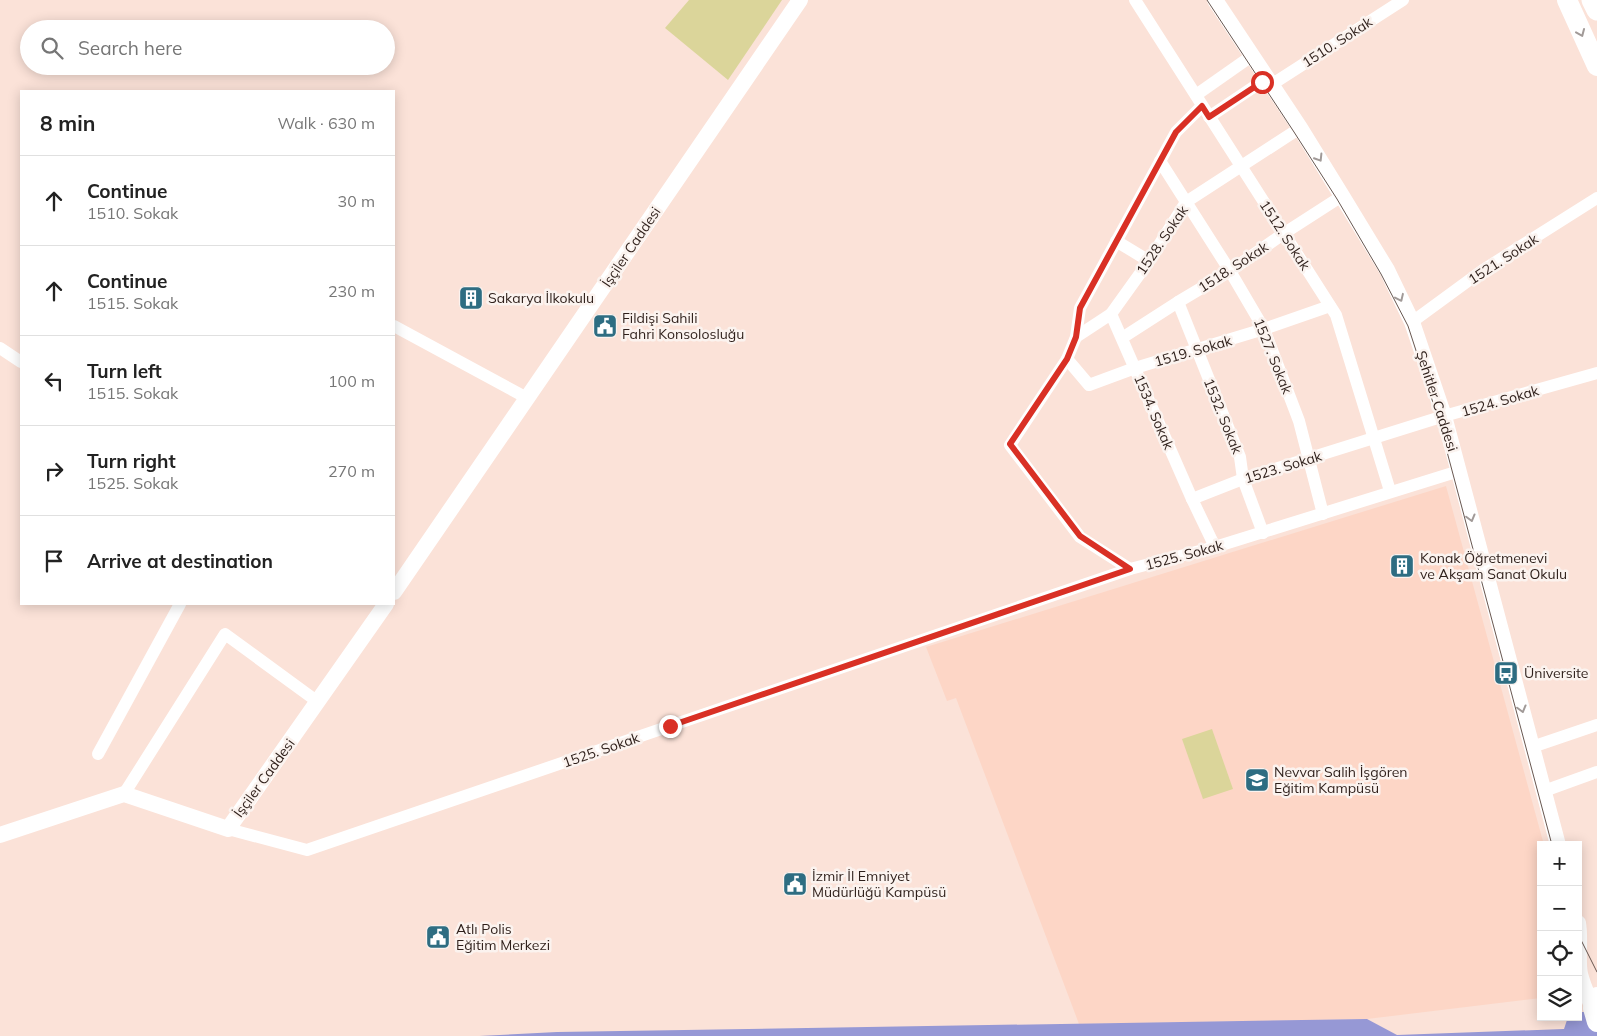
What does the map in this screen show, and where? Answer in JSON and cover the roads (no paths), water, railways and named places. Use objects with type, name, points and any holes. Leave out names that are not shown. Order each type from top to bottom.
[{"type":"highway","points":[[1592,0],[1597,10]]},
{"type":"main road","points":[[1567,0],[1597,66]]},
{"type":"street","name":"İşçiler Caddesi","points":[[395,591],[800,0]]},
{"type":"street","name":"1512. Sokak","points":[[1135,0],[1336,315],[1390,491]]},
{"type":"street","name":"Şehitler Caddesi","points":[[1215,0],[1253,55],[1342,196],[1387,270],[1412,322],[1444,416],[1557,841]]},
{"type":"street","name":"1510. Sokak","points":[[1209,117],[1403,0]]},
{"type":"street","points":[[1130,569],[1080,536],[1010,444],[1067,359],[1076,337],[1080,308],[1176,132],[1199,100],[1253,55]]},
{"type":"street","name":"1528. Sokak","points":[[1111,314],[1149,261],[1186,202],[1300,128]]},
{"type":"street","name":"1527. Sokak","points":[[1160,161],[1264,329],[1299,421],[1323,514]]},
{"type":"street","name":"1518. Sokak","points":[[1122,338],[1178,302],[1230,272],[1283,234],[1342,196]]},
{"type":"street","name":"1521. Sokak","points":[[1412,322],[1483,270],[1597,198]]},
{"type":"street","points":[[1116,241],[1149,261]]},
{"type":"street","name":"1532. Sokak","points":[[1178,302],[1240,457],[1243,479],[1263,533]]},
{"type":"street","name":"1519. Sokak","points":[[1067,359],[1089,385],[1135,368],[1264,329],[1330,306]]},
{"type":"street","points":[[1076,337],[1111,314]]},
{"type":"street","name":"1534. Sokak","points":[[1111,314],[1215,547]]},
{"type":"street","points":[[395,327],[527,398]]},
{"type":"street","points":[[0,348],[20,361]]},
{"type":"street","name":"1524. Sokak","points":[[1375,439],[1444,416],[1597,373]]},
{"type":"street","name":"1523. Sokak","points":[[1192,499],[1243,479],[1375,439]]},
{"type":"street","name":"1525. Sokak","points":[[228,828],[307,850],[1130,569],[1263,533],[1459,470]]},
{"type":"street","points":[[98,754],[179,605]]},
{"type":"street","name":"İşçiler Caddesi","points":[[124,794],[228,828],[385,605]]},
{"type":"street","points":[[0,835],[124,794],[225,634],[318,702]]},
{"type":"street","points":[[1532,747],[1597,725]]},
{"type":"street","points":[[1544,791],[1597,772]]},
{"type":"street","points":[[1578,931],[1580,975],[1596,1009]]},
{"type":"water","points":[[1582,1012],[1597,1012],[1597,1036],[479,1036],[557,1032],[1367,1019],[1397,1035],[1564,1029],[1567,1021],[1582,1021]]},
{"type":"tram line","points":[[1207,0],[1337,199],[1381,274],[1408,326],[1438,418],[1551,841]]},
{"type":"tram line","points":[[1582,942],[1597,972]]},
{"type":"place","name":"Sakarya İlkokulu","points":[[471,298]]},
{"type":"place","name":"Fildişi Sahili Fahri Konsolosluğu","points":[[605,326]]},
{"type":"place","name":"Konak Öğretmenevi ve Akşam Sanat Okulu","points":[[1402,566]]},
{"type":"place","name":"Üniversite","points":[[1506,673]]},
{"type":"place","name":"Nevvar Salih İşgören Eğitim Kampüsü","points":[[1257,780]]},
{"type":"place","name":"İzmir İl Emniyet Müdürlüğü Kampüsü","points":[[795,884]]},
{"type":"place","name":"Atlı Polis Eğitim Merkezi","points":[[438,937]]}]
